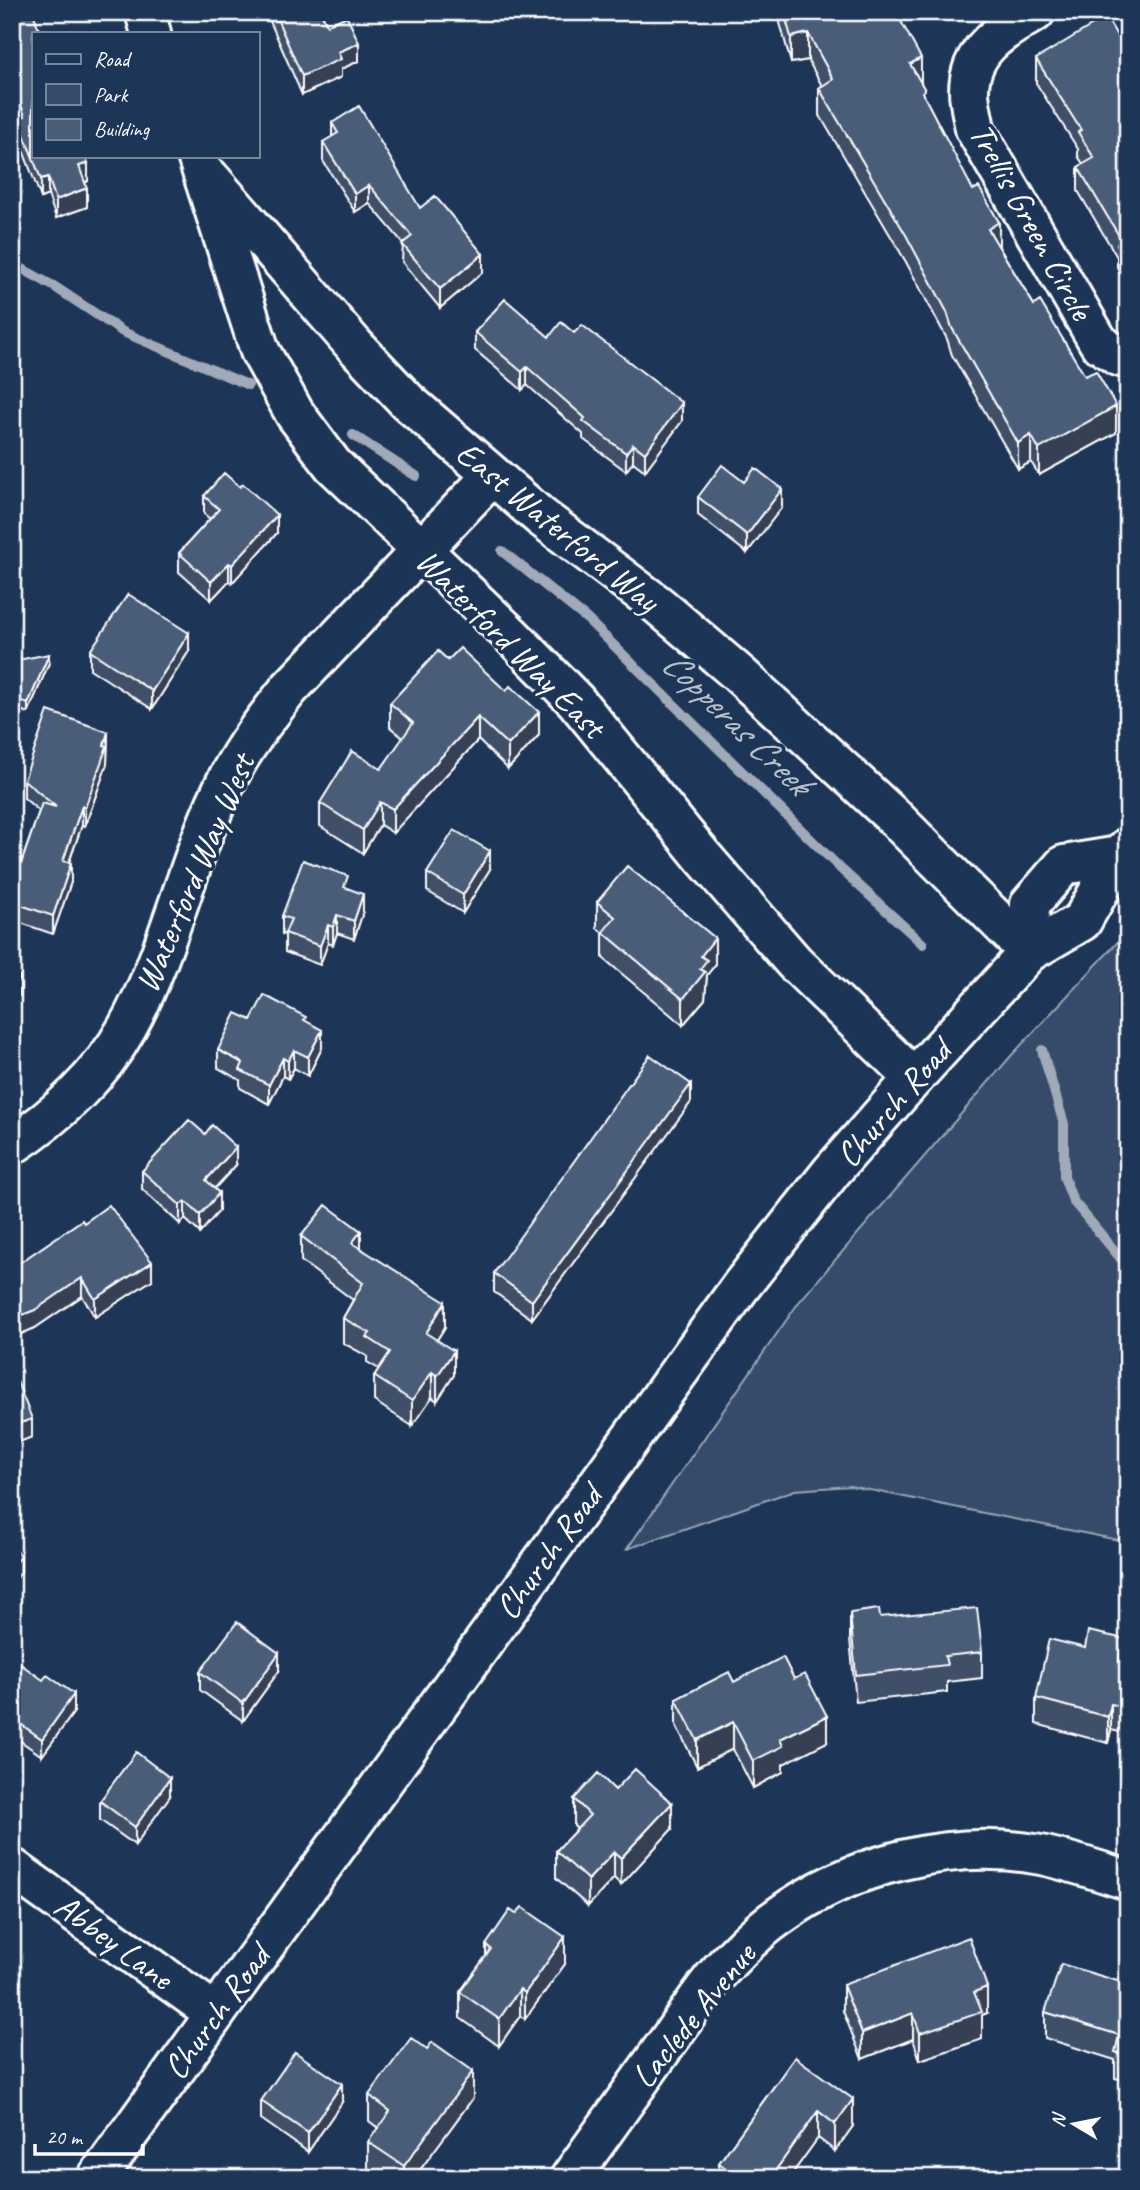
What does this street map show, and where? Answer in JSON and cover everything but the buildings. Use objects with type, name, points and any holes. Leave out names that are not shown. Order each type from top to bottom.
[{"type":"street","points":[[145,12],[152,32]]},
{"type":"street","name":"Trellis Green Circle","points":[[1035,12],[1000,32],[976,58],[969,90],[975,129],[1099,342],[1118,356],[1128,359]]},
{"type":"street","name":"East Waterford Way","points":[[198,161],[354,345],[408,402],[541,517],[657,605],[739,674],[895,818],[1029,952]]},
{"type":"street","name":"Waterford Way East","points":[[198,161],[253,335],[295,414],[333,465],[576,701],[703,857],[794,962],[914,1078]]},
{"type":"street","name":"Waterford Way West","points":[[12,1145],[51,1116],[92,1077],[126,1030],[153,970],[209,821],[229,776],[259,726],[289,689],[492,476]]},
{"type":"street","points":[[1029,952],[1030,904],[1064,865],[1123,851]]},
{"type":"street","name":"Church Road","points":[[97,2178],[741,1286],[832,1171],[1029,952]]},
{"type":"street","name":"Laclede Avenue","points":[[570,2178],[714,1977],[744,1945],[779,1916],[812,1896],[883,1865],[965,1851],[1039,1855],[1128,1880]]},
{"type":"street","name":"Abbey Lane","points":[[12,1868],[215,2013]]},
{"type":"green space","points":[[1128,931],[1128,1542],[850,1486],[795,1490],[627,1549],[799,1302],[1011,1056]]},
{"type":"waterway","name":"Copperas Creek","points":[[12,263],[55,287],[123,332],[248,385]]},
{"type":"waterway","name":"Copperas Creek","points":[[353,435],[416,476]]},
{"type":"waterway","name":"Copperas Creek","points":[[502,551],[587,619],[843,871],[923,944]]},
{"type":"waterway","name":"Copperas Creek","points":[[1042,1050],[1064,1124],[1064,1177],[1073,1201],[1128,1267]]}]
